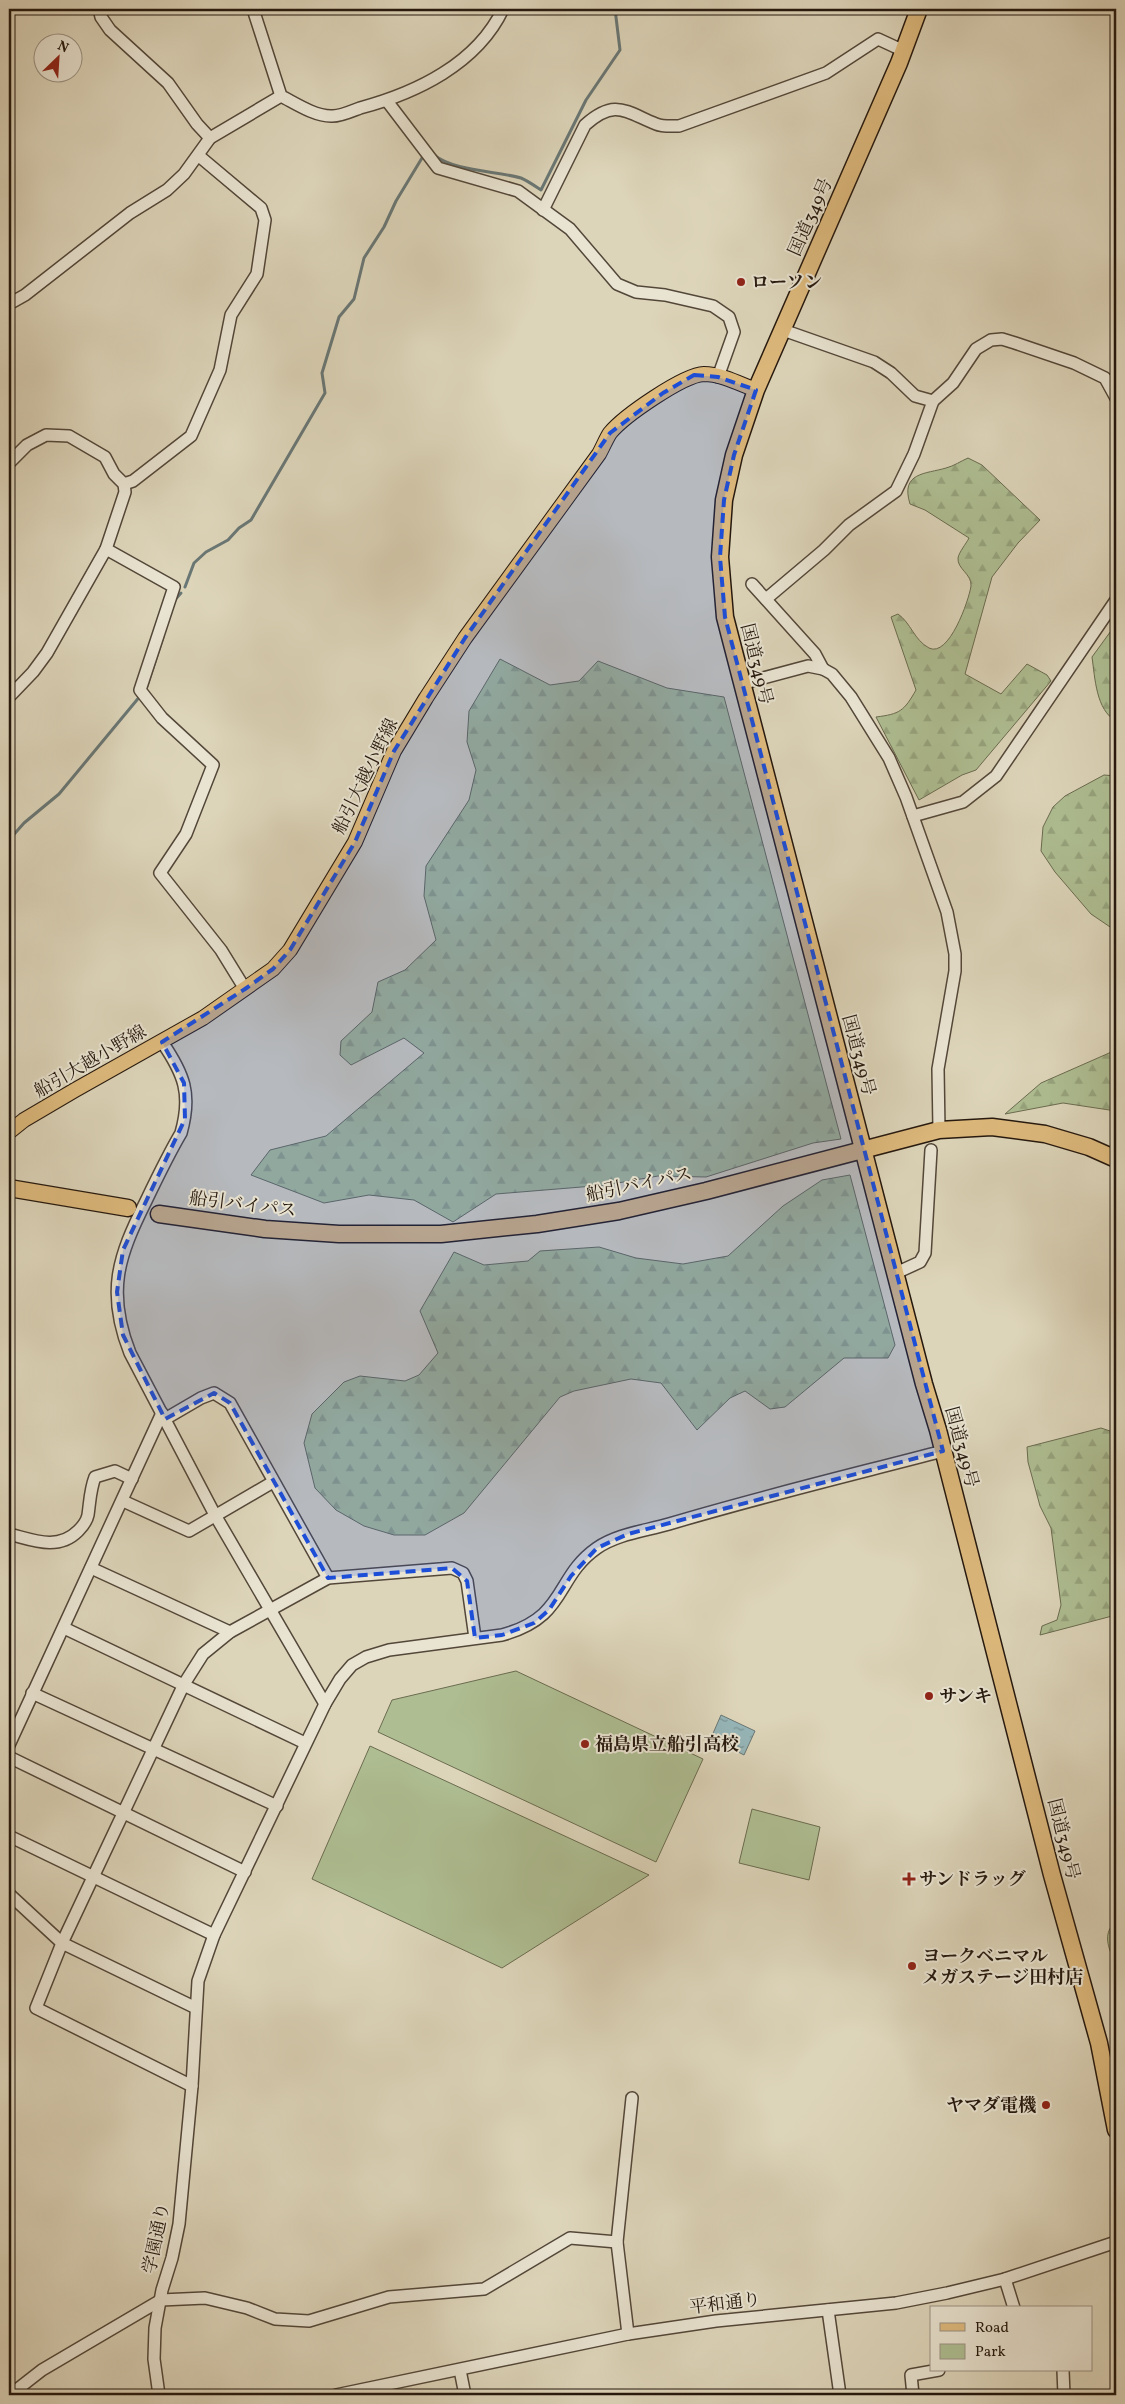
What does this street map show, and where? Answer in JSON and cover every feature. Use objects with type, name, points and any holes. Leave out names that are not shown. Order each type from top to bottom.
[{"type":"highway","name":"国道349号","points":[[919,9],[904,51],[756,390],[734,454],[721,528],[725,617],[1052,1875],[1099,2043],[1116,2130]]},
{"type":"highway","name":"船引バイパス","points":[[159,1214],[265,1229],[339,1234],[441,1234],[537,1224],[619,1211],[706,1191],[864,1148],[939,1130],[992,1127],[1046,1134],[1089,1147],[1116,1159]]},
{"type":"highway","points":[[9,1188],[128,1208]]},
{"type":"main road","name":"船引大越小野線","points":[[9,1132],[68,1094],[203,1018],[273,969],[290,950],[355,842],[394,751],[426,698],[465,638],[599,454],[610,433],[631,415],[681,381],[694,375],[706,374],[756,390]]},
{"type":"street","points":[[99,9],[101,17],[110,30],[168,83],[197,124],[210,138]]},
{"type":"street","points":[[253,9],[281,96],[303,108],[331,116],[387,101],[452,68],[488,34],[503,9]]},
{"type":"street","points":[[543,210],[585,124],[596,115],[624,110],[658,125],[680,126],[826,73],[878,39],[904,51]]},
{"type":"street","points":[[9,304],[25,295],[130,213],[167,190],[199,156],[210,138],[281,96]]},
{"type":"street","points":[[387,101],[438,168],[518,191],[570,229],[610,278],[626,289],[713,306],[729,316],[734,332],[718,377]]},
{"type":"street","points":[[124,484],[133,481],[191,436],[220,370],[231,315],[257,274],[265,220],[261,208],[199,156]]},
{"type":"street","points":[[783,330],[874,362],[891,373],[915,396],[933,401]]},
{"type":"street","points":[[766,599],[824,550],[849,525],[896,491],[914,454],[933,401],[953,383],[976,349],[991,340],[1002,339],[1074,364],[1105,378],[1116,398]]},
{"type":"street","points":[[9,463],[27,445],[46,435],[69,436],[105,457],[114,474],[124,484],[122,507],[106,549],[47,653],[33,672],[9,697]]},
{"type":"street","points":[[106,549],[174,587],[140,690],[162,718],[213,765],[186,834],[160,873],[221,950],[245,989]]},
{"type":"street","points":[[752,584],[815,654],[823,669]]},
{"type":"street","points":[[913,816],[963,802],[996,776],[1116,600]]},
{"type":"street","points":[[741,684],[796,668],[808,666],[823,669],[832,674],[840,683],[889,758],[913,816],[947,912],[956,954],[956,971],[938,1069],[939,1130]]},
{"type":"street","points":[[162,1042],[179,1067],[184,1083],[187,1100],[185,1119],[181,1133],[123,1250],[117,1292],[123,1335],[130,1354],[216,1515],[325,1704]]},
{"type":"street","points":[[896,1274],[920,1262],[925,1253],[932,1150]]},
{"type":"street","points":[[9,1745],[163,1416],[214,1393],[230,1402],[328,1578]]},
{"type":"street","name":"学園通り","points":[[159,2395],[154,2359],[155,2328],[160,2300],[180,2224],[192,2086],[198,1981],[214,1935],[325,1704],[340,1679],[352,1665],[366,1657],[398,1648],[502,1635],[534,1623],[549,1610],[571,1576],[597,1548],[628,1534],[943,1451]]},
{"type":"street","points":[[9,1534],[45,1543],[60,1543],[71,1538],[88,1517],[90,1488],[95,1477],[115,1471],[132,1479]]},
{"type":"street","points":[[122,1501],[189,1531],[273,1482]]},
{"type":"street","points":[[91,1568],[230,1632]]},
{"type":"street","points":[[192,2086],[36,2008],[62,1943],[184,1684],[204,1654],[230,1632],[270,1608],[328,1578],[452,1568],[463,1573],[467,1581],[475,1638]]},
{"type":"street","points":[[64,1628],[306,1743]]},
{"type":"street","points":[[32,1693],[277,1806]]},
{"type":"street","points":[[9,1757],[245,1872]]},
{"type":"street","points":[[9,1836],[214,1935]]},
{"type":"street","points":[[9,1894],[62,1943],[196,2008]]},
{"type":"street","points":[[628,2334],[617,2242],[632,2098]]},
{"type":"street","points":[[10,2395],[42,2370],[160,2300],[205,2298],[248,2308],[276,2319],[309,2321],[389,2297],[484,2289],[570,2238],[617,2242]]},
{"type":"street","name":"平和通り","points":[[336,2395],[628,2334],[716,2321],[896,2303],[947,2293],[1006,2279],[1116,2242]]},
{"type":"street","points":[[1006,2279],[1013,2306]]},
{"type":"street","points":[[828,2310],[840,2395]]},
{"type":"street","points":[[460,2370],[465,2395]]},
{"type":"street","points":[[913,2395],[911,2375],[930,2372]]},
{"type":"street","points":[[1062,2372],[1064,2395]]},
{"type":"highlighted area","points":[[694,375],[718,377],[756,390],[734,455],[724,500],[720,557],[725,617],[943,1451],[628,1534],[597,1548],[571,1576],[549,1610],[534,1623],[502,1635],[475,1638],[467,1581],[452,1568],[328,1578],[230,1403],[214,1393],[165,1419],[123,1335],[117,1292],[123,1250],[185,1119],[184,1083],[162,1042],[273,969],[290,950],[355,842],[394,751],[465,638],[610,433],[663,393]]},
{"type":"green space","points":[[968,458],[982,465],[1040,520],[1018,543],[992,577],[965,674],[1001,694],[1027,664],[1047,675],[1051,681],[976,770],[962,775],[919,800],[876,717],[896,713],[901,710],[916,690],[891,617],[898,614],[924,645],[936,649],[944,644],[957,626],[966,603],[971,582],[958,562],[961,551],[969,538],[925,510],[910,504],[909,486],[917,476],[949,467]]},
{"type":"green space","points":[[1116,624],[1116,721],[1109,716],[1100,701],[1092,657]]},
{"type":"green space","points":[[500,659],[550,685],[579,681],[598,661],[667,688],[724,697],[841,1139],[813,1143],[706,1177],[658,1176],[606,1185],[496,1194],[453,1222],[414,1200],[369,1195],[324,1203],[251,1175],[270,1150],[326,1136],[424,1053],[404,1038],[351,1065],[340,1055],[341,1041],[372,1012],[378,982],[405,970],[436,940],[424,896],[426,866],[469,800],[476,770],[467,742],[469,711]]},
{"type":"green space","points":[[1104,775],[1116,776],[1116,931],[1091,914],[1055,872],[1041,851],[1043,827],[1053,807],[1065,796]]},
{"type":"green space","points":[[1116,1050],[1116,1111],[1063,1103],[1005,1114],[1041,1083]]},
{"type":"green space","points":[[850,1175],[895,1345],[888,1358],[844,1358],[785,1407],[770,1409],[745,1391],[730,1398],[697,1430],[661,1383],[631,1379],[574,1391],[560,1397],[464,1513],[425,1535],[394,1535],[364,1526],[336,1510],[315,1488],[304,1443],[312,1414],[344,1382],[360,1376],[405,1381],[419,1375],[438,1353],[420,1311],[454,1252],[484,1265],[528,1261],[540,1251],[599,1247],[636,1258],[683,1264],[728,1256],[783,1206],[822,1180]]},
{"type":"green space","points":[[1101,1428],[1116,1433],[1116,1615],[1040,1635],[1042,1626],[1057,1620],[1061,1605],[1051,1528],[1040,1506],[1028,1462],[1027,1447]]},
{"type":"green space","points":[[516,1671],[703,1759],[656,1862],[378,1732],[392,1700]]},
{"type":"green space","points":[[370,1746],[649,1875],[502,1968],[312,1879]]},
{"type":"green space","points":[[752,1809],[820,1827],[809,1880],[739,1863]]},
{"type":"green space","points":[[1116,1920],[1116,1954],[1112,1956],[1108,1933]]},
{"type":"water","points":[[721,1715],[755,1731],[744,1755],[711,1738]]},
{"type":"waterway","points":[[434,155],[452,164],[521,178],[541,190],[586,100],[620,50],[615,9]]},
{"type":"waterway","points":[[185,587],[194,563],[206,552],[228,540],[239,528],[251,520],[325,393],[322,373],[339,317],[354,299],[364,258],[384,227],[396,201],[422,158]]},
{"type":"waterway","points":[[173,602],[181,593]]},
{"type":"waterway","points":[[147,686],[163,637]]},
{"type":"waterway","points":[[9,840],[24,823],[59,794],[141,695]]},
{"type":"place","name":"ローソン","points":[[741,282]]},
{"type":"place","name":"サンキ","points":[[929,1696]]},
{"type":"place","name":"福島県立船引高校","points":[[585,1744]]},
{"type":"place","name":"サンドラッグ","points":[[909,1879]]},
{"type":"place","name":"ヨークベニマル メガステージ田村店","points":[[912,1966]]},
{"type":"place","name":"ヤマダ電機","points":[[1046,2105]]}]
